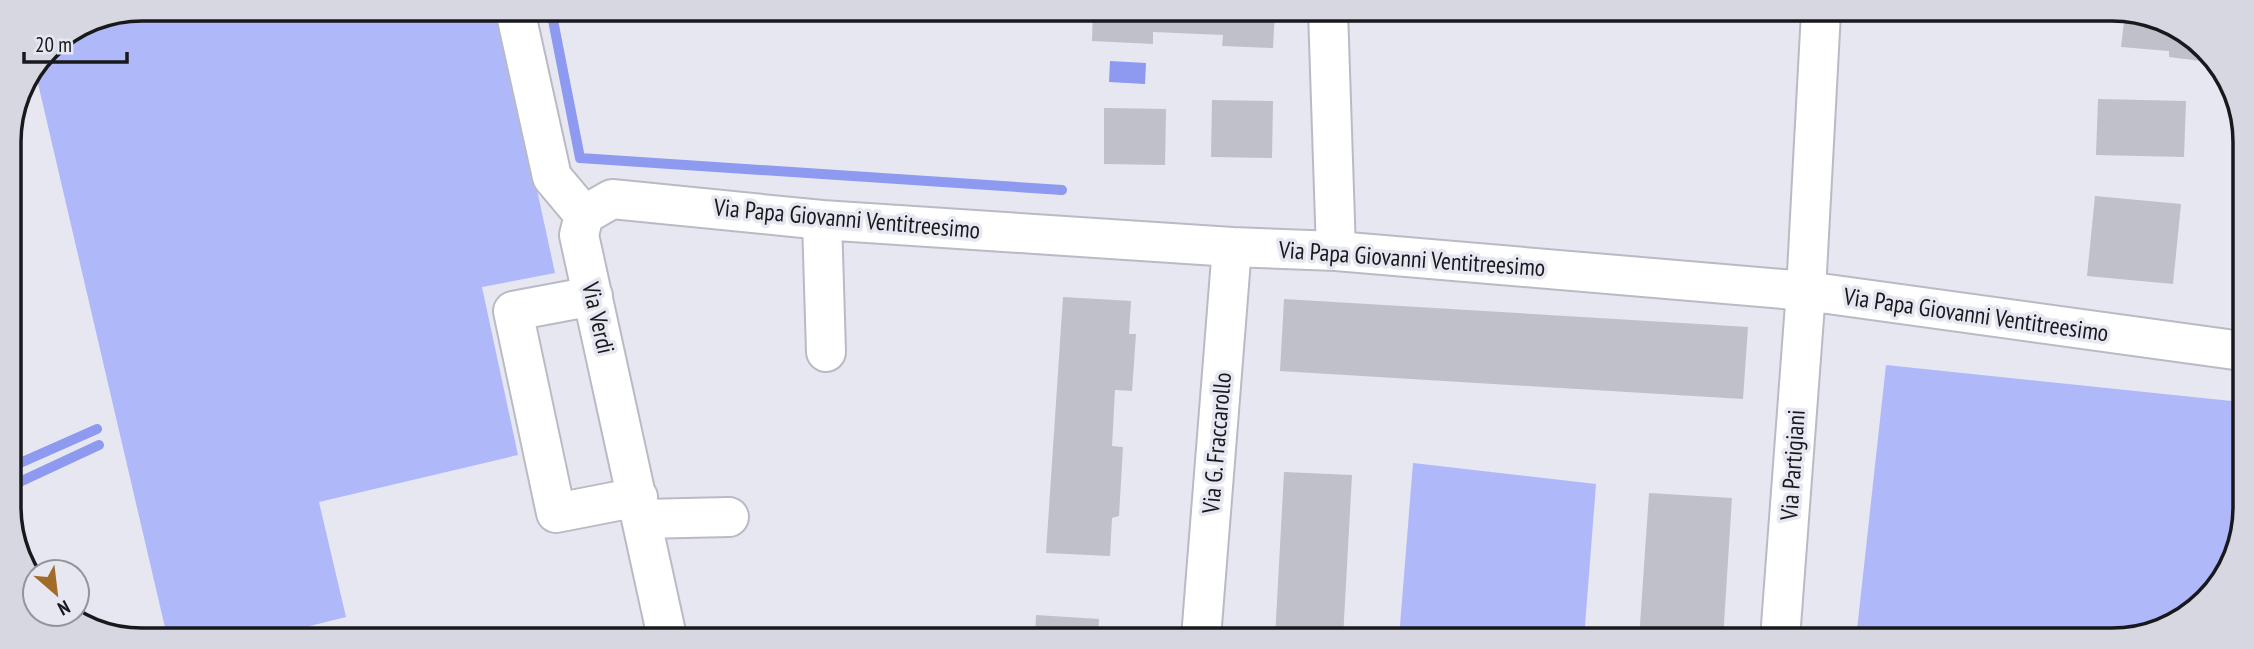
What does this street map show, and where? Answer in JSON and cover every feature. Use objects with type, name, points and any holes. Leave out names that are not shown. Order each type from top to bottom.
[{"type":"street","points":[[517,21],[552,177],[584,215]]},
{"type":"street","points":[[1328,21],[1336,251]]},
{"type":"street","name":"Via Partigiani","points":[[1781,628],[1806,291],[1821,21]]},
{"type":"street","name":"Via Papa Giovanni Ventitreesimo","points":[[584,215],[612,199],[822,219],[1232,247],[1336,251],[1806,291],[2233,350]]},
{"type":"street","name":"Via Verdi","points":[[584,215],[579,235],[665,628]]},
{"type":"street","points":[[822,219],[826,352]]},
{"type":"street","name":"Via G. Fraccarollo","points":[[1202,628],[1232,247]]},
{"type":"street","points":[[593,296],[513,311],[556,513],[640,508],[729,517]]},
{"type":"shaded area","points":[[142,21],[500,21],[555,273],[482,287],[518,455],[319,502],[346,617],[302,628],[165,628],[38,82],[46,68],[62,51],[99,29]]},
{"type":"shaded area","points":[[1110,61],[1146,63],[1145,84],[1109,82]]},
{"type":"shaded area","points":[[1886,365],[2233,401],[2233,507],[2229,538],[2213,574],[2203,587],[2172,612],[2158,619],[2120,628],[1857,628]]},
{"type":"shaded area","points":[[1413,463],[1596,484],[1585,628],[1400,628]]},
{"type":"building","points":[[1093,21],[1274,21],[1273,48],[1222,46],[1223,35],[1153,32],[1153,44],[1092,41]]},
{"type":"building","points":[[2124,22],[2127,22],[2158,30],[2172,37],[2201,61],[2169,57],[2169,51],[2121,47]]},
{"type":"building","points":[[2098,99],[2186,101],[2184,157],[2096,155]]},
{"type":"building","points":[[1212,100],[1273,101],[1272,158],[1211,157]]},
{"type":"building","points":[[1104,108],[1166,109],[1165,165],[1104,164]]},
{"type":"building","points":[[2095,196],[2181,204],[2173,284],[2087,276]]},
{"type":"building","points":[[1063,297],[1131,301],[1129,334],[1136,334],[1132,391],[1115,390],[1112,446],[1123,447],[1119,516],[1112,518],[1110,556],[1046,553]]},
{"type":"building","points":[[1284,299],[1748,327],[1743,399],[1280,371]]},
{"type":"building","points":[[1284,472],[1352,475],[1344,628],[1276,628]]},
{"type":"building","points":[[1649,493],[1732,498],[1724,628],[1640,628]]},
{"type":"building","points":[[1036,615],[1099,619],[1099,628],[1035,628]]},
{"type":"waterway","points":[[553,21],[580,158],[1062,190]]},
{"type":"waterway","points":[[21,463],[97,429]]},
{"type":"waterway","points":[[21,481],[99,445]]}]
